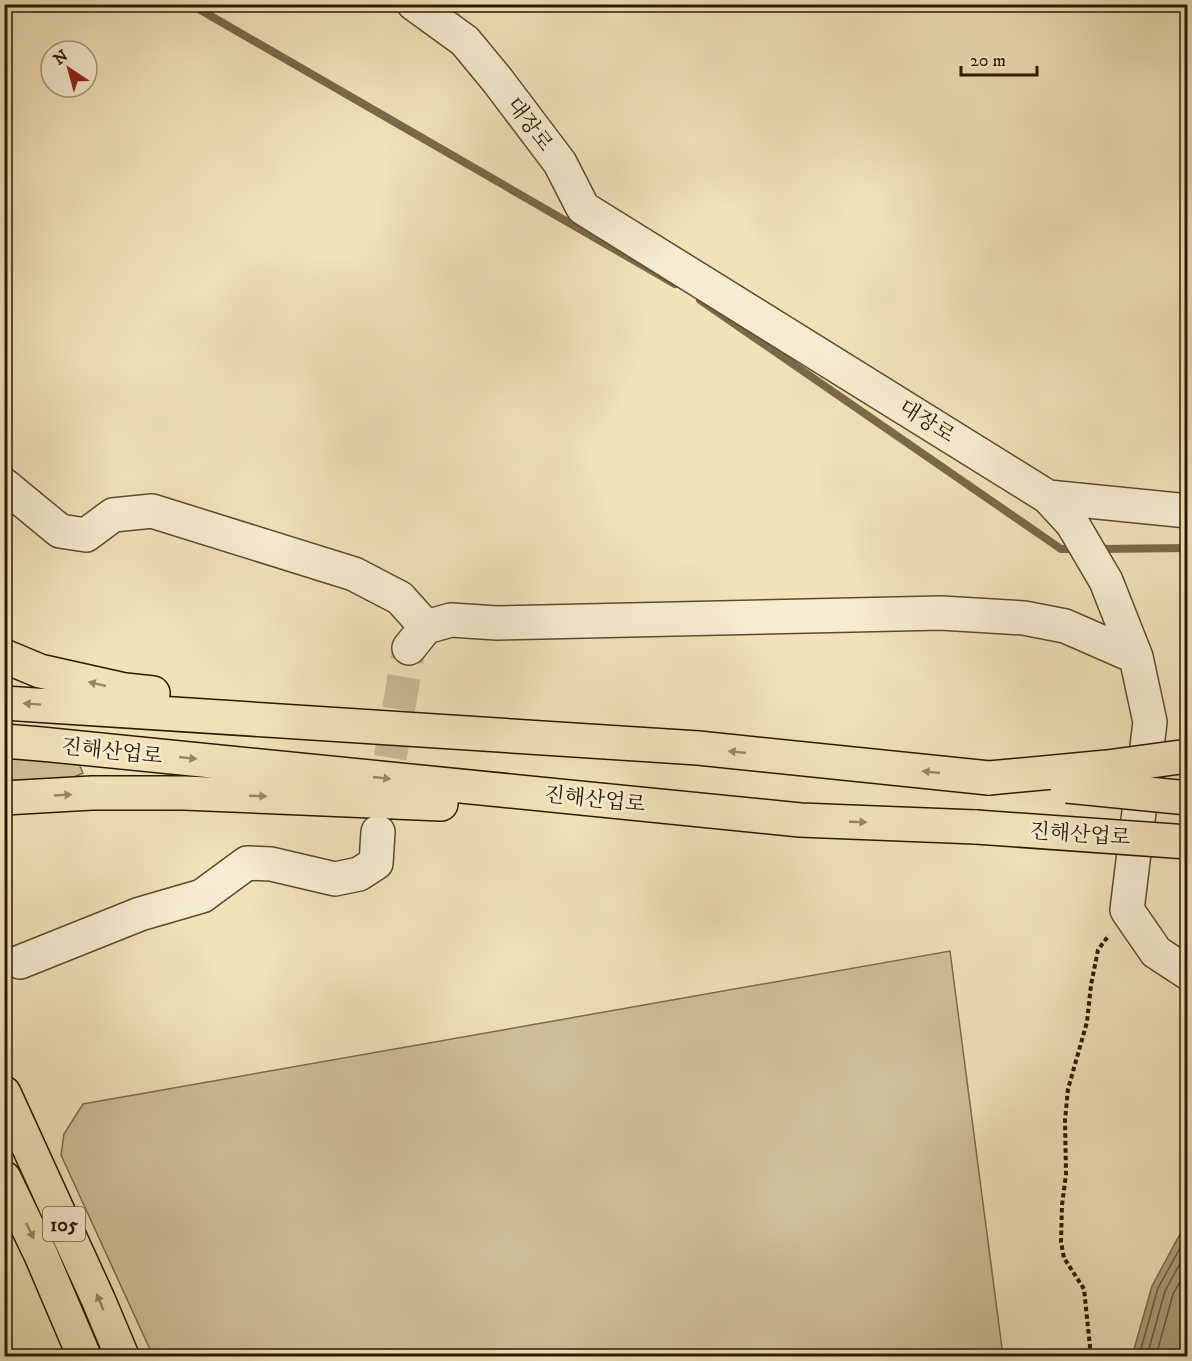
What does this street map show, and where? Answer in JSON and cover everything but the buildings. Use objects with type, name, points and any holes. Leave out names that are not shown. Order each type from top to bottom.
[{"type":"highway","points":[[4,656],[40,671],[125,690],[498,724],[698,748]]},
{"type":"highway","name":"진해산업로","points":[[4,703],[698,748],[1188,798]]},
{"type":"highway","name":"진해산업로","points":[[4,741],[800,819],[976,827],[1188,842]]},
{"type":"highway","points":[[989,778],[1107,767],[1188,756]]},
{"type":"highway","points":[[4,798],[184,793],[800,819]]},
{"type":"highway","name":"105","points":[[4,1093],[122,1356]]},
{"type":"highway","name":"105","points":[[4,1178],[41,1255],[84,1356]]},
{"type":"street","name":"대장로","points":[[414,4],[465,41],[472,49],[560,163],[583,208],[1048,497],[1072,524],[1106,581],[1136,657],[1150,723],[1127,910]]},
{"type":"street","points":[[4,485],[60,531],[86,535],[113,515],[152,511],[354,574],[400,598],[418,638],[451,620],[497,624],[941,613],[1024,618],[1065,626],[1136,657]]},
{"type":"street","points":[[1048,497],[1188,511]]},
{"type":"street","points":[[20,962],[140,914],[202,896],[247,863],[271,864],[335,879],[359,874],[376,862],[378,832]]},
{"type":"street","points":[[1127,910],[1156,952],[1188,973]]},
{"type":"path","points":[[1091,1356],[1084,1289],[1064,1258],[1060,1242],[1066,1152],[1065,1120],[1068,1089],[1087,1022],[1098,950],[1127,910]]},
{"type":"shaded area","points":[[4,757],[79,764],[83,773],[61,783],[5,788]]},
{"type":"shaded area","points":[[950,951],[1003,1356],[153,1356],[61,1155],[64,1134],[83,1104]]},
{"type":"water","points":[[1187,1221],[1187,1356],[1132,1356],[1152,1286]]},
{"type":"waterway","points":[[190,4],[675,284]]},
{"type":"waterway","points":[[700,300],[1061,549],[1078,549]]},
{"type":"waterway","points":[[1096,549],[1188,548]]},
{"type":"tunnel","points":[[382,806],[409,648]]}]
